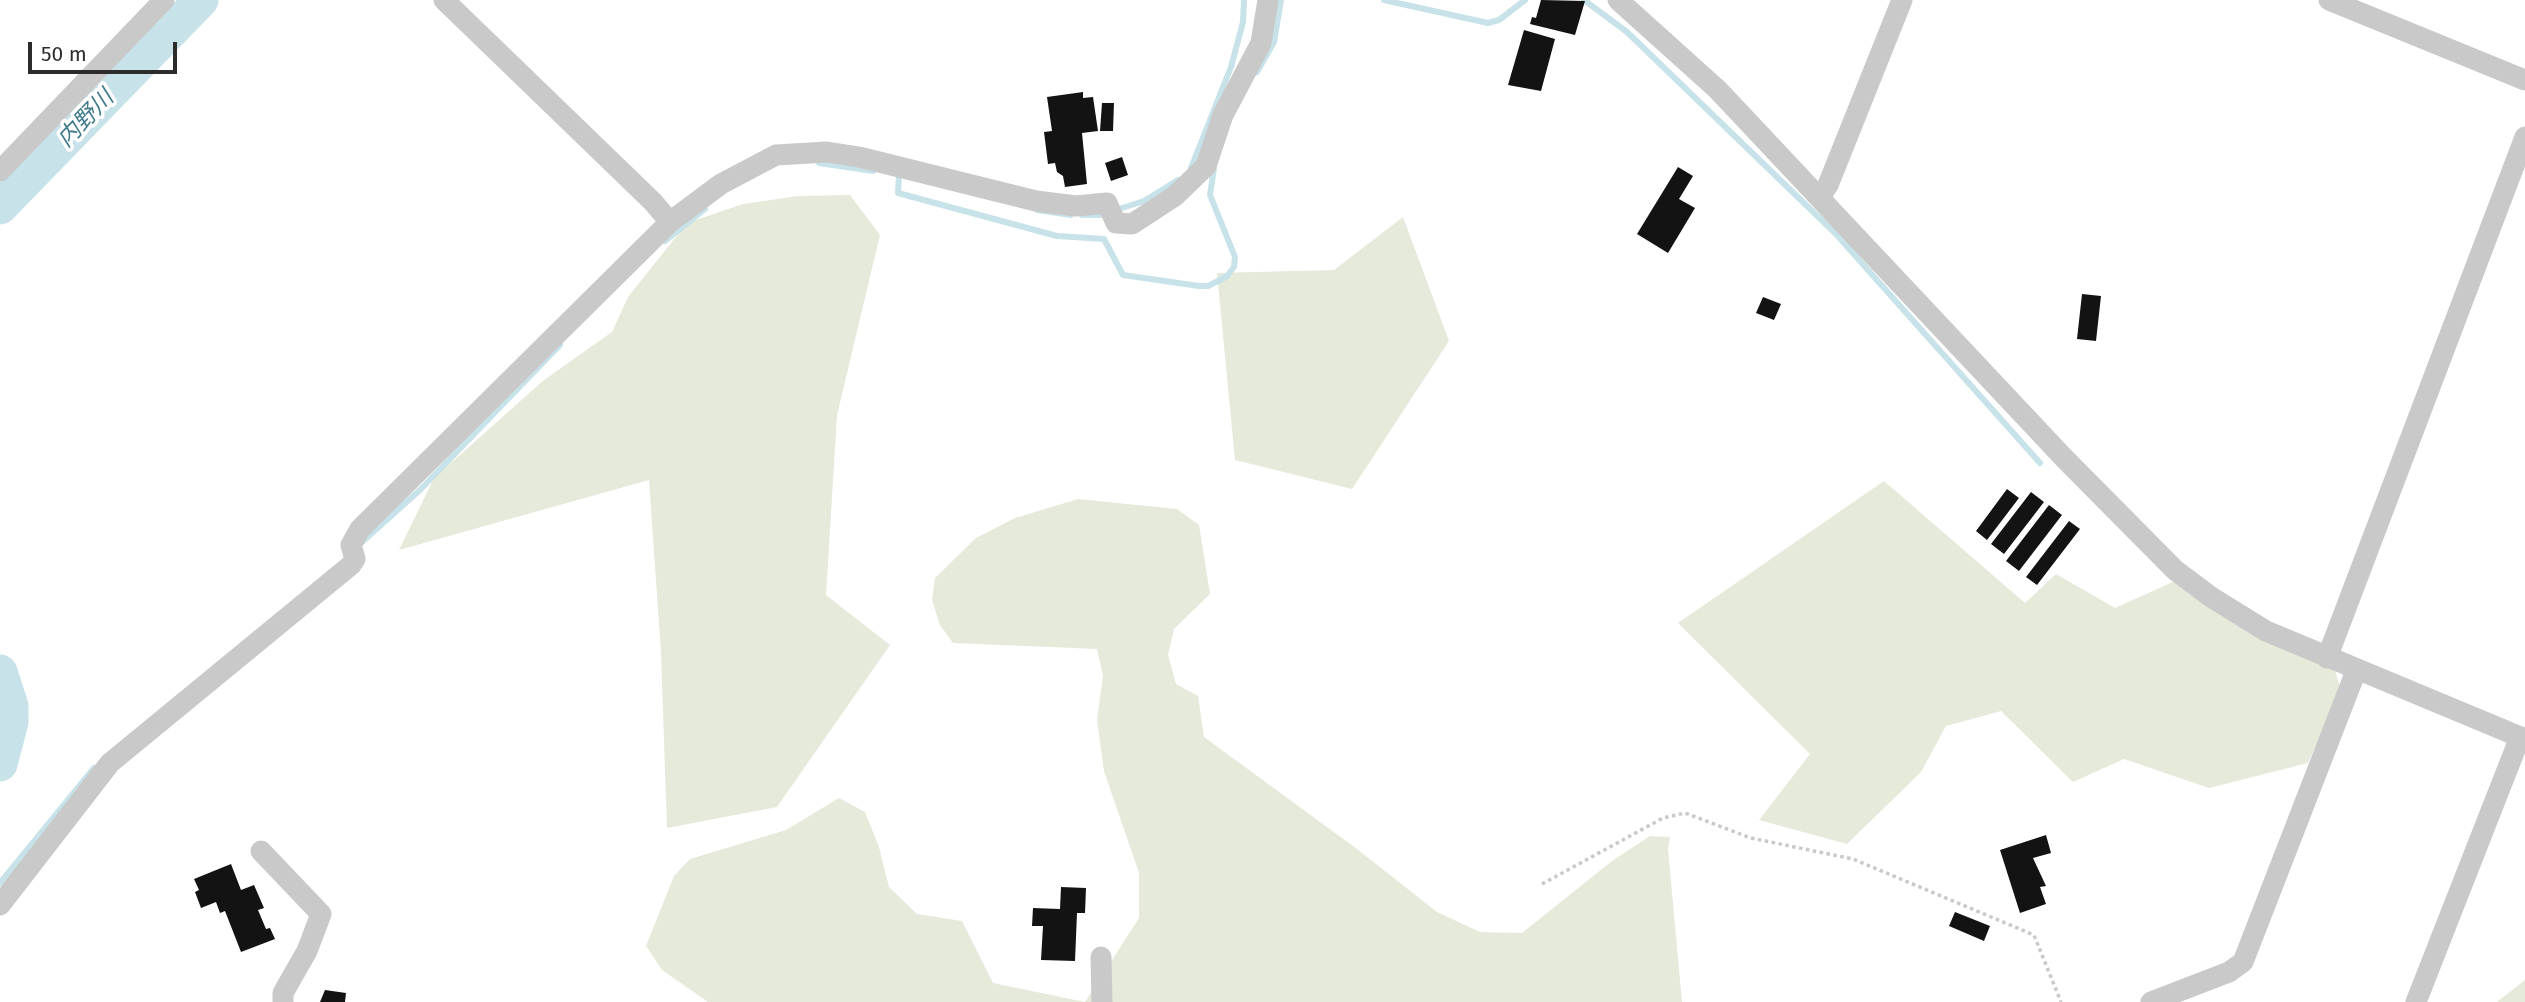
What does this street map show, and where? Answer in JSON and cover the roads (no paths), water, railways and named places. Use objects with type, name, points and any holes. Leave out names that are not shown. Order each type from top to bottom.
[{"type":"street","points":[[0,171],[164,0]]},
{"type":"street","points":[[444,0],[653,202],[670,222]]},
{"type":"street","points":[[0,905],[110,763],[351,565],[355,559],[351,545],[353,537],[670,222],[721,184],[776,155],[827,152],[859,157],[1036,201],[1076,206],[1107,203],[1116,223],[1132,224],[1182,191],[1206,166],[1223,115],[1261,43],[1268,0]]},
{"type":"street","points":[[1618,0],[1718,90],[2064,458],[2175,570],[2211,597],[2266,631],[2356,671],[2523,738],[2416,1002]]},
{"type":"street","points":[[1820,197],[1828,185],[1902,0]]},
{"type":"street","points":[[2329,0],[2525,80]]},
{"type":"street","points":[[2327,658],[2525,137]]},
{"type":"street","points":[[2151,1002],[2230,972],[2244,962],[2356,671]]},
{"type":"street","points":[[261,852],[321,914],[307,951],[283,993],[283,1002]]},
{"type":"street","points":[[1101,957],[1101,1002]]},
{"type":"waterway","name":"内野川","points":[[0,207],[201,0]]},
{"type":"waterway","points":[[1191,168],[1231,67],[1243,22],[1244,0]]},
{"type":"waterway","points":[[1257,72],[1274,42],[1281,0]]},
{"type":"waterway","points":[[1384,0],[1488,23],[1499,20],[1525,0]]},
{"type":"waterway","points":[[1584,0],[1627,32],[1835,233],[2040,463]]},
{"type":"waterway","points":[[819,163],[873,171]]},
{"type":"waterway","points":[[899,175],[898,193],[1057,236],[1104,239],[1123,275],[1208,286],[1226,277],[1234,267],[1235,257],[1210,195],[1214,168]]},
{"type":"waterway","points":[[1082,215],[1100,215],[1144,201],[1178,180]]},
{"type":"waterway","points":[[665,241],[705,209]]},
{"type":"waterway","points":[[1037,210],[1071,215]]},
{"type":"waterway","points":[[362,542],[421,489],[560,345]]},
{"type":"waterway","name":"内野川","points":[[0,672],[11,706],[11,722],[0,764]]},
{"type":"waterway","points":[[0,883],[94,768]]}]
